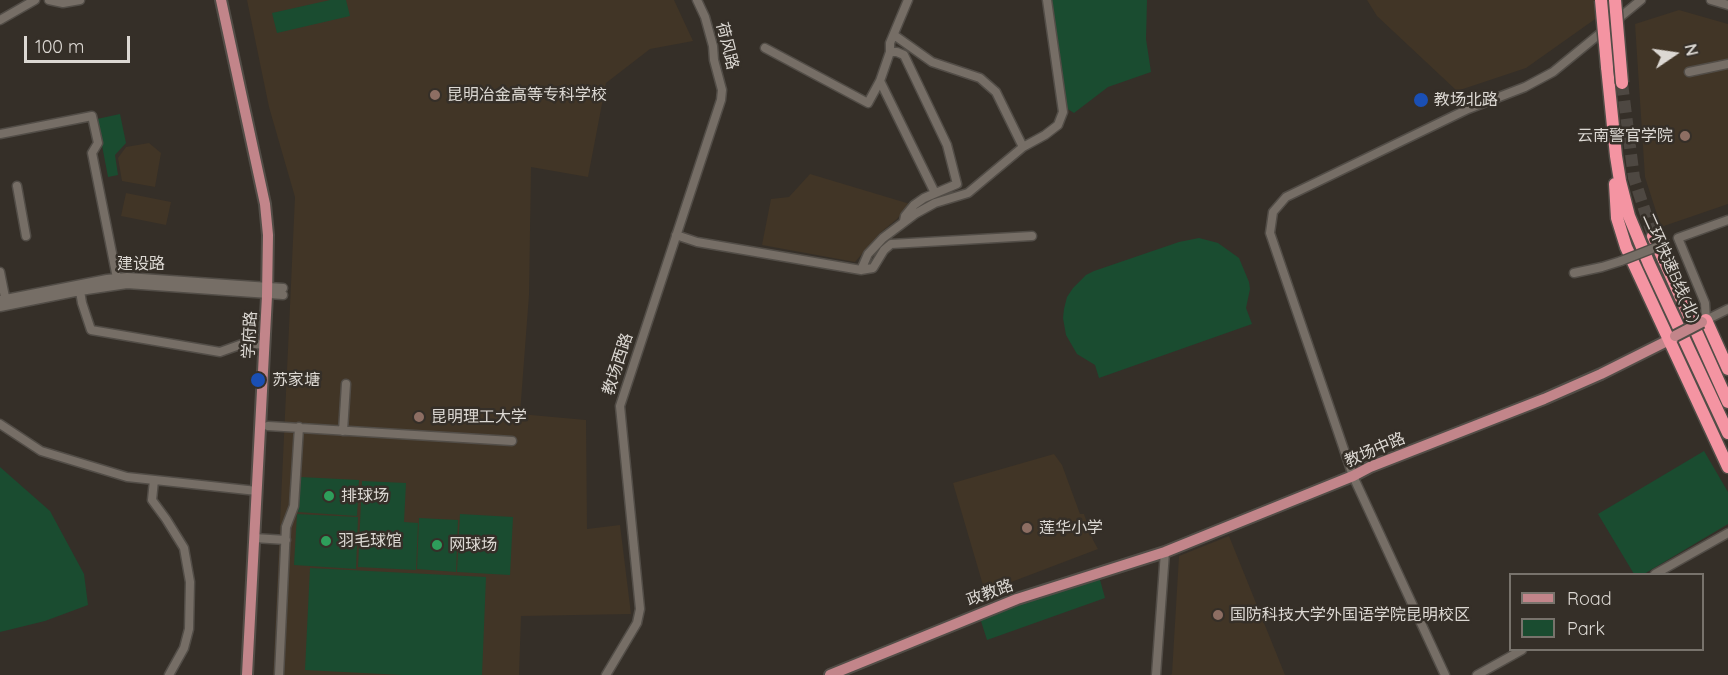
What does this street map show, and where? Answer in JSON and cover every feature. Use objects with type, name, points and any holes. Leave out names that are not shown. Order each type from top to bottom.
[{"type":"highway","name":"二环快速B线(北)","points":[[1601,0],[1620,181],[1634,230],[1728,433]]},
{"type":"highway","points":[[1615,0],[1622,83]]},
{"type":"highway","points":[[1613,129],[1616,204],[1622,236],[1672,339],[1728,467]]},
{"type":"highway","points":[[1653,236],[1728,402]]},
{"type":"highway","points":[[1704,321],[1728,369]]},
{"type":"main road","name":"学府路","points":[[221,0],[265,204],[268,242],[268,290],[247,675]]},
{"type":"main road","name":"教场中路","points":[[1165,552],[1353,476],[1370,467],[1544,399],[1601,374],[1704,321]]},
{"type":"main road","name":"政教路","points":[[830,675],[1017,599],[1165,552]]},
{"type":"street","points":[[0,20],[35,0]]},
{"type":"street","points":[[49,0],[63,3],[80,0]]},
{"type":"street","name":"荷风路","points":[[697,0],[705,17],[713,46],[714,60],[722,90],[721,100]]},
{"type":"street","points":[[765,48],[868,103],[880,81],[890,52],[890,43],[908,0]]},
{"type":"street","points":[[861,270],[868,254],[883,238],[935,203],[968,193],[1023,147],[1054,129],[1061,119],[1063,112],[1047,0]]},
{"type":"street","points":[[1445,675],[1353,476],[1270,233],[1273,212],[1286,197],[1468,109],[1526,87],[1553,72],[1641,0]]},
{"type":"street","points":[[1711,0],[1728,5]]},
{"type":"street","points":[[894,35],[932,62],[980,78],[996,92],[1023,147]]},
{"type":"street","points":[[890,52],[904,55],[947,145],[957,184],[914,205],[905,216],[903,224]]},
{"type":"street","points":[[1689,72],[1728,64]]},
{"type":"street","points":[[880,81],[935,193]]},
{"type":"street","name":"教场西路","points":[[606,675],[637,623],[640,609],[620,406],[721,100]]},
{"type":"street","points":[[0,134],[92,116],[98,143],[92,153],[117,278]]},
{"type":"street","points":[[17,186],[26,236]]},
{"type":"street","points":[[1574,273],[1621,261],[1728,220]]},
{"type":"street","points":[[676,235],[697,242],[861,270],[873,268],[891,243],[1032,236]]},
{"type":"street","points":[[1677,238],[1706,303],[1704,321]]},
{"type":"street","points":[[0,272],[3,303]]},
{"type":"street","name":"建设路","points":[[3,303],[117,278],[137,277],[268,290]]},
{"type":"street","name":"建设路","points":[[79,288],[138,284],[283,291]]},
{"type":"street","points":[[79,288],[91,330],[220,352],[245,343],[265,345]]},
{"type":"street","points":[[1704,321],[1728,309]]},
{"type":"street","points":[[343,431],[346,384]]},
{"type":"street","points":[[0,424],[41,451],[127,477],[257,491]]},
{"type":"street","points":[[268,426],[512,441]]},
{"type":"street","points":[[279,675],[286,526],[294,506],[299,428]]},
{"type":"street","points":[[154,480],[152,500],[184,548],[190,582],[189,629],[184,648],[170,675]]},
{"type":"street","points":[[1657,573],[1728,533]]},
{"type":"street","points":[[254,538],[286,540]]},
{"type":"street","points":[[1156,675],[1165,552]]},
{"type":"street","points":[[1477,675],[1520,651]]},
{"type":"shaded area","name":"昆明理工大学","points":[[247,0],[674,0],[693,41],[650,49],[606,83],[588,177],[531,167],[529,295],[520,414],[586,420],[587,529],[620,525],[631,614],[521,616],[519,675],[273,675],[295,197],[269,107]]},
{"type":"shaded area","points":[[1367,0],[1622,0],[1526,68],[1457,91],[1377,16]]},
{"type":"shaded area","name":"云南警官学院","points":[[1679,10],[1728,24],[1728,204],[1661,227],[1645,177],[1635,24]]},
{"type":"shaded area","points":[[149,143],[161,153],[155,187],[122,181],[118,158],[126,147]]},
{"type":"shaded area","points":[[810,174],[910,204],[880,233],[855,262],[762,245],[771,199],[789,197]]},
{"type":"shaded area","points":[[126,193],[171,202],[166,225],[121,216]]},
{"type":"shaded area","name":"莲华小学","points":[[1054,454],[1062,465],[1080,514],[1084,514],[1098,549],[985,592],[953,483]]},
{"type":"shaded area","name":"国防科技大学外国语学院昆明校区","points":[[1229,536],[1285,675],[1170,675],[1172,674],[1179,556]]},
{"type":"green space","points":[[330,0],[346,0],[350,16],[277,33],[272,13]]},
{"type":"green space","points":[[1051,0],[1147,0],[1146,39],[1151,72],[1108,87],[1074,113],[1066,108]]},
{"type":"green space","points":[[120,114],[126,143],[115,155],[118,175],[108,177],[97,119]]},
{"type":"green space","points":[[1199,238],[1218,243],[1239,258],[1249,282],[1246,308],[1252,324],[1099,378],[1095,365],[1077,354],[1066,335],[1064,309],[1067,297],[1073,288],[1086,275],[1094,271],[1179,242]]},
{"type":"green space","points":[[1704,451],[1728,492],[1728,524],[1646,573],[1633,573],[1598,514]]},
{"type":"green space","points":[[0,467],[50,511],[84,574],[88,605],[45,621],[0,632]]},
{"type":"green space","name":"排球场","points":[[300,477],[359,480],[357,516],[298,512]]},
{"type":"green space","points":[[362,481],[406,483],[404,522],[418,523],[416,570],[358,567]]},
{"type":"green space","name":"羽毛球馆","points":[[297,514],[358,517],[356,569],[294,565]]},
{"type":"green space","points":[[460,514],[513,517],[510,575],[457,572]]},
{"type":"green space","name":"网球场","points":[[419,518],[458,520],[456,572],[417,569]]},
{"type":"green space","points":[[310,568],[486,577],[482,675],[402,675],[305,670]]},
{"type":"green space","points":[[1099,576],[1105,598],[987,640],[980,618],[1005,606]]},
{"type":"tunnel","points":[[1622,83],[1634,178],[1653,236]]},
{"type":"place","name":"昆明冶金高等专科学校","points":[[435,95]]},
{"type":"place","name":"教场北路","points":[[1421,100]]},
{"type":"place","name":"云南警官学院","points":[[1685,136]]},
{"type":"place","name":"苏家塘","points":[[258,380]]},
{"type":"place","name":"昆明理工大学","points":[[419,417]]},
{"type":"place","name":"排球场","points":[[329,496]]},
{"type":"place","name":"莲华小学","points":[[1027,528]]},
{"type":"place","name":"羽毛球馆","points":[[326,541]]},
{"type":"place","name":"网球场","points":[[437,545]]},
{"type":"place","name":"国防科技大学外国语学院昆明校区","points":[[1218,615]]}]
